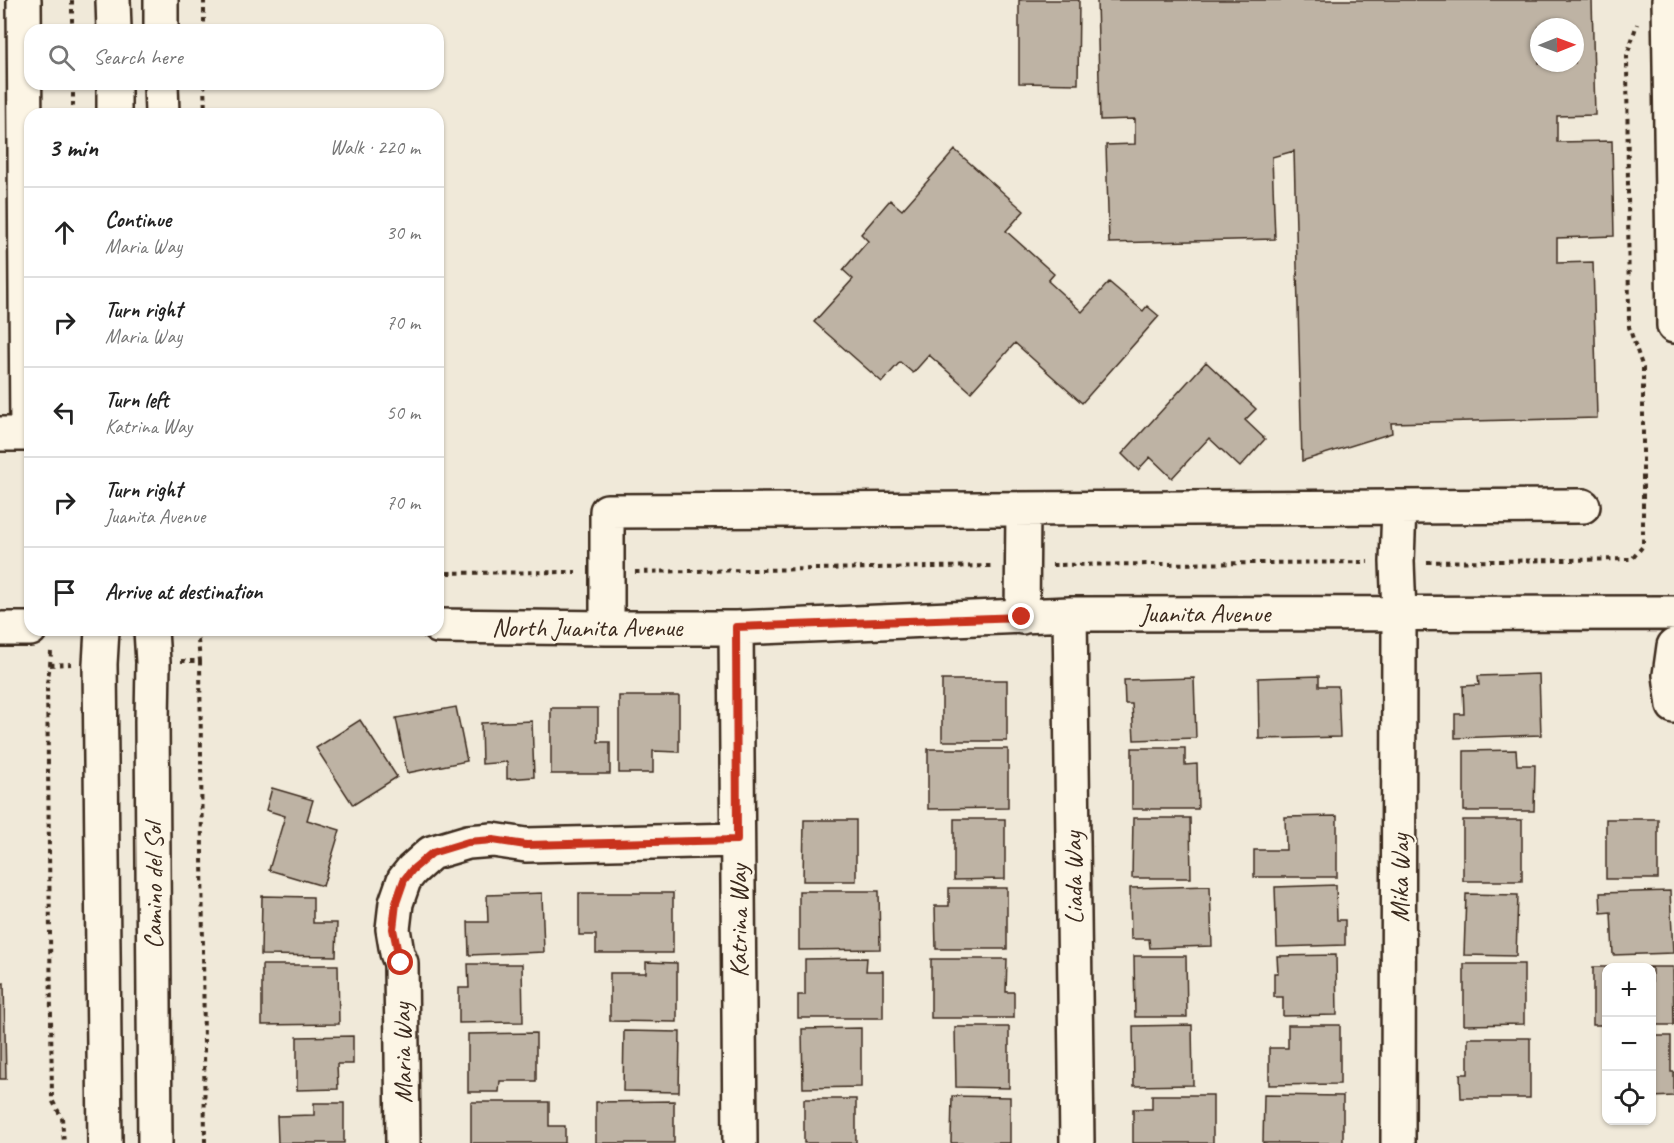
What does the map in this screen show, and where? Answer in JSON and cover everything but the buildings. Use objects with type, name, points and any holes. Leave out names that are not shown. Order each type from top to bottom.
[{"type":"street","points":[[14,434],[12,39],[24,0]]},
{"type":"street","points":[[113,0],[114,24]]},
{"type":"street","points":[[160,0],[161,24]]},
{"type":"street","points":[[1668,0],[1674,326]]},
{"type":"street","points":[[114,90],[114,108]]},
{"type":"street","points":[[161,90],[162,108]]},
{"type":"street","points":[[607,628],[607,511],[1583,506]]},
{"type":"street","name":"Mika Way","points":[[1398,1143],[1399,612],[1397,562],[1399,507]]},
{"type":"street","points":[[1022,617],[1023,509]]},
{"type":"street","name":"Juanita Avenue","points":[[736,627],[1070,614],[1674,613]]},
{"type":"street","name":"Liada Way","points":[[1070,614],[1077,1143]]},
{"type":"street","name":"North Juanita Avenue","points":[[444,626],[736,627]]},
{"type":"street","name":"Katrina Way","points":[[736,627],[740,1143]]},
{"type":"street","points":[[0,629],[24,633]]},
{"type":"street","name":"Camino del Sol","points":[[102,636],[100,664],[105,1143]]},
{"type":"street","name":"Camino del Sol","points":[[152,636],[155,1143]]},
{"type":"street","points":[[1674,646],[1670,675],[1674,706]]},
{"type":"street","name":"Maria Way","points":[[403,1143],[401,963],[393,929],[396,903],[404,880],[412,870],[432,853],[468,842],[493,840],[526,845],[737,840]]},
{"type":"path","points":[[72,0],[72,24]]},
{"type":"path","points":[[204,0],[204,24]]},
{"type":"path","points":[[444,573],[1632,559],[1643,546],[1643,368],[1629,327],[1627,55],[1638,23]]},
{"type":"path","points":[[72,90],[73,108]]},
{"type":"path","points":[[204,90],[205,108]]},
{"type":"path","points":[[41,636],[51,665],[47,683],[52,1100],[62,1118],[64,1143]]},
{"type":"path","points":[[201,660],[206,1143]]},
{"type":"route","points":[[401,963],[393,929],[396,903],[404,880],[432,853],[468,842],[493,840],[526,845],[737,840],[736,627],[1022,617]]}]
